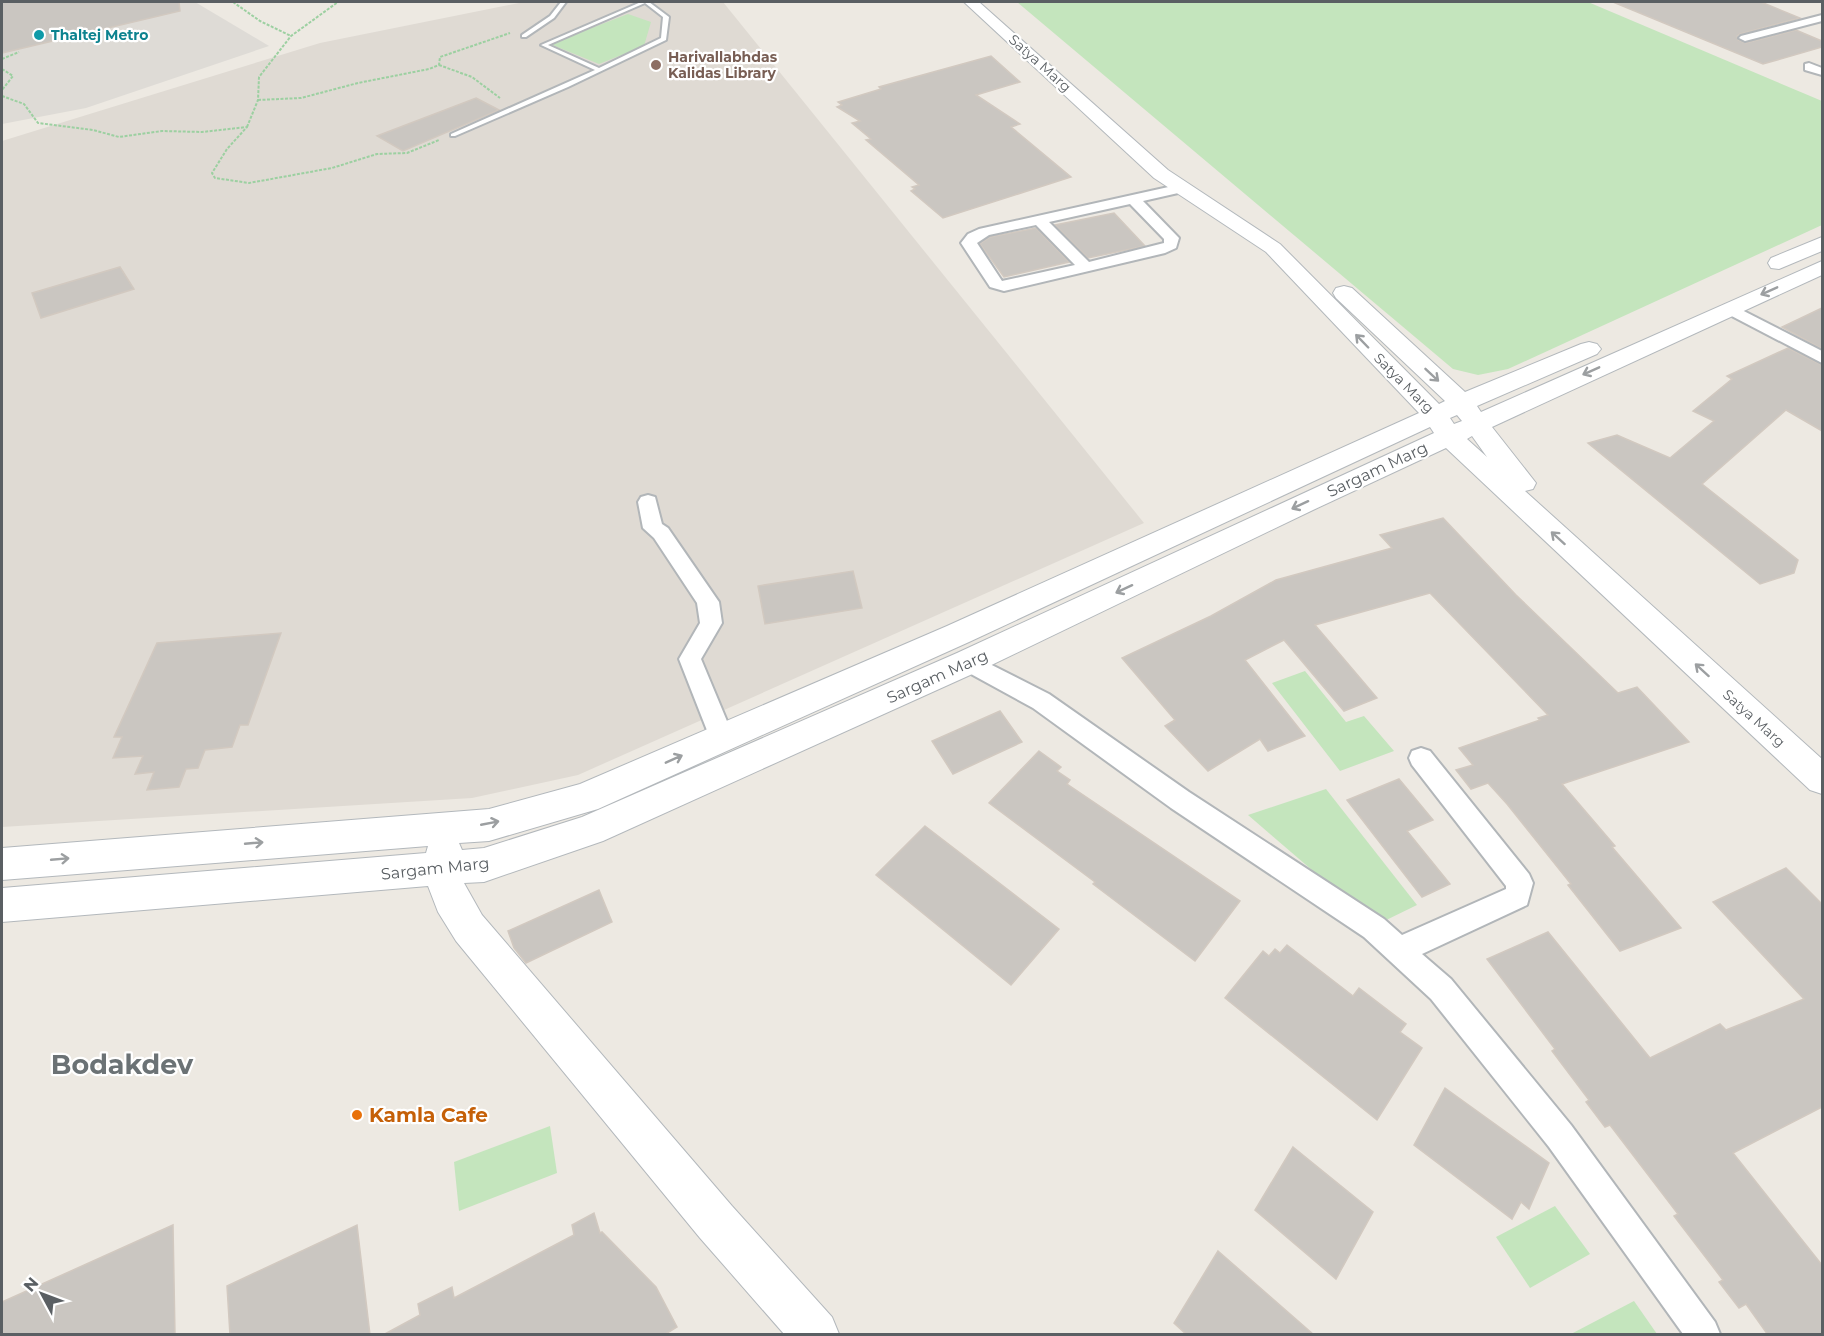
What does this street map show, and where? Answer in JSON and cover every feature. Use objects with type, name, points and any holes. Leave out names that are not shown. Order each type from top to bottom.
[{"type":"main road","name":"Satya Marg","points":[[971,2],[1116,124],[1181,174],[1304,257],[1455,419],[1822,780]]},
{"type":"main road","name":"Satya Marg","points":[[986,2],[1116,124],[1161,174],[1274,248],[1512,472],[1822,752]]},
{"type":"main road","name":"Sargam Marg","points":[[2,905],[484,865],[590,830],[968,662],[1638,328],[1822,243]]},
{"type":"main road","name":"Sargam Marg","points":[[2,864],[489,825],[586,798],[1455,419],[1730,309],[1822,267]]},
{"type":"main road","points":[[445,828],[442,869],[446,891],[469,928],[804,1329]]},
{"type":"street","points":[[1745,38],[1822,18]]},
{"type":"street","points":[[1809,67],[1822,72]]},
{"type":"street","points":[[1133,199],[1172,238],[1171,245],[1160,250],[1008,286],[996,284],[969,243],[973,237],[984,232],[1182,188]]},
{"type":"street","points":[[1039,220],[1086,267]]},
{"type":"street","points":[[1730,309],[1822,358]]},
{"type":"street","points":[[648,502],[653,528],[661,533],[708,602],[711,623],[690,659],[722,738]]},
{"type":"street","points":[[968,662],[1041,701],[1180,800],[1374,928],[1442,989],[1560,1136],[1703,1335]]},
{"type":"street","points":[[1398,951],[1518,896],[1520,883],[1421,758]]},
{"type":"lane","points":[[524,36],[552,17],[563,2]]},
{"type":"lane","points":[[453,135],[513,109],[598,70],[664,39],[666,17],[645,2],[544,45],[598,70]]},
{"type":"path","points":[[233,2],[260,21],[291,36]]},
{"type":"path","points":[[338,2],[291,36],[259,77],[258,100],[247,127],[227,149],[212,173],[215,178],[249,183],[332,168],[377,154],[407,153],[453,135]]},
{"type":"path","points":[[439,65],[440,57],[493,37],[535,28]]},
{"type":"path","points":[[2,59],[19,52]]},
{"type":"path","points":[[258,100],[301,98],[439,65],[470,74],[487,84],[513,109]]},
{"type":"path","points":[[2,69],[6,69],[13,76],[2,90]]},
{"type":"path","points":[[2,96],[20,100],[33,111],[38,123],[93,130],[119,137],[162,131],[202,132],[247,127]]},
{"type":"shaded area","points":[[2,2],[195,2],[269,46],[86,108],[2,124]]},
{"type":"shaded area","points":[[524,2],[723,2],[1144,523],[578,775],[472,798],[2,827],[2,141],[320,43]]},
{"type":"green space","points":[[1017,2],[1588,2],[1822,101],[1822,225],[1508,369],[1478,375],[1453,369]]},
{"type":"green space","points":[[628,14],[651,22],[644,46],[599,64],[550,44]]},
{"type":"green space","points":[[1305,671],[1346,722],[1364,716],[1394,751],[1340,771],[1272,683]]},
{"type":"green space","points":[[1326,789],[1417,905],[1376,925],[1248,815]]},
{"type":"green space","points":[[550,1126],[557,1173],[459,1211],[454,1162]]},
{"type":"green space","points":[[1555,1206],[1590,1254],[1530,1288],[1496,1237]]},
{"type":"green space","points":[[1634,1301],[1657,1334],[1571,1334]]},
{"type":"building","name":"Thaltej Metro","points":[[2,2],[179,2],[180,11],[2,53]]},
{"type":"building","points":[[1613,2],[1761,2],[1800,18],[1740,34],[1737,36],[1738,40],[1746,43],[1796,30],[1822,41],[1822,47],[1763,64]]},
{"type":"building","points":[[991,56],[1020,82],[976,95],[1020,124],[1011,127],[1071,177],[943,218],[911,191],[915,189],[912,187],[919,185],[866,140],[871,139],[852,123],[860,121],[837,107],[842,105],[838,102],[881,89],[879,87]]},
{"type":"building","points":[[476,98],[499,110],[403,151],[377,136]]},
{"type":"building","points":[[1114,213],[1145,246],[1088,258],[1055,225]]},
{"type":"building","points":[[1036,228],[1069,262],[1004,277],[980,244],[990,237]]},
{"type":"building","points":[[120,267],[134,289],[41,318],[32,293]]},
{"type":"building","points":[[1822,308],[1822,349],[1782,327]]},
{"type":"building","points":[[1788,348],[1822,365],[1822,431],[1786,410],[1702,484],[1798,560],[1794,573],[1760,584],[1588,443],[1617,435],[1670,458],[1714,421],[1693,411],[1732,379],[1727,376]]},
{"type":"building","points":[[1443,518],[1516,595],[1618,693],[1637,687],[1689,742],[1562,784],[1681,928],[1620,951],[1568,885],[1571,884],[1488,783],[1471,789],[1456,770],[1473,765],[1459,748],[1540,720],[1538,718],[1548,715],[1430,593],[1315,625],[1377,698],[1344,711],[1284,640],[1245,660],[1305,736],[1268,751],[1260,739],[1208,771],[1165,726],[1175,720],[1122,658],[1211,616],[1276,580],[1392,548],[1380,535]]},
{"type":"building","points":[[853,571],[862,608],[765,624],[758,586]]},
{"type":"building","points":[[281,633],[248,725],[240,725],[232,747],[205,750],[198,768],[186,769],[179,787],[147,790],[154,772],[135,774],[143,756],[113,758],[122,737],[114,737],[157,643]]},
{"type":"building","points":[[1000,711],[1022,742],[953,774],[932,741]]},
{"type":"building","points":[[1039,751],[1061,767],[1057,771],[1070,780],[1067,784],[1240,901],[1195,961],[1093,884],[1095,882],[989,803]]},
{"type":"building","points":[[1399,779],[1433,820],[1407,831],[1450,884],[1422,897],[1347,800]]},
{"type":"building","points":[[925,826],[1059,929],[1011,985],[876,875]]},
{"type":"building","points":[[1786,868],[1822,904],[1822,1107],[1733,1153],[1822,1265],[1822,1335],[1768,1335],[1746,1304],[1739,1308],[1719,1282],[1723,1280],[1674,1216],[1678,1214],[1610,1125],[1605,1127],[1586,1102],[1589,1100],[1552,1051],[1555,1049],[1487,959],[1548,932],[1650,1058],[1720,1024],[1726,1030],[1804,999],[1713,902]]},
{"type":"building","points":[[599,890],[612,922],[526,963],[514,948],[508,931]]},
{"type":"building","points":[[1287,945],[1353,996],[1359,988],[1406,1024],[1400,1032],[1422,1048],[1377,1120],[1225,998],[1263,951],[1269,956],[1275,949],[1280,953]]},
{"type":"building","points":[[1445,1088],[1549,1163],[1529,1209],[1521,1202],[1512,1219],[1414,1145]]},
{"type":"building","points":[[1293,1147],[1373,1212],[1336,1279],[1255,1210]]},
{"type":"building","points":[[594,1213],[600,1233],[602,1232],[656,1287],[677,1327],[664,1335],[383,1335],[420,1315],[418,1304],[452,1287],[454,1298],[574,1235],[572,1225]]},
{"type":"building","points":[[173,1225],[175,1335],[2,1335],[2,1302]]},
{"type":"building","points":[[357,1225],[370,1335],[230,1335],[227,1286]]},
{"type":"building","points":[[1218,1251],[1314,1335],[1187,1335],[1174,1323]]},
{"type":"place","name":"Thaltej Metro","points":[[39,35]]},
{"type":"place","name":"Harivallabhdas Kalidas Library","points":[[656,65]]},
{"type":"place","name":"Kamla Cafe","points":[[357,1115]]},
{"type":"district","name":"Bodakdev","points":[[122,1065]]}]
